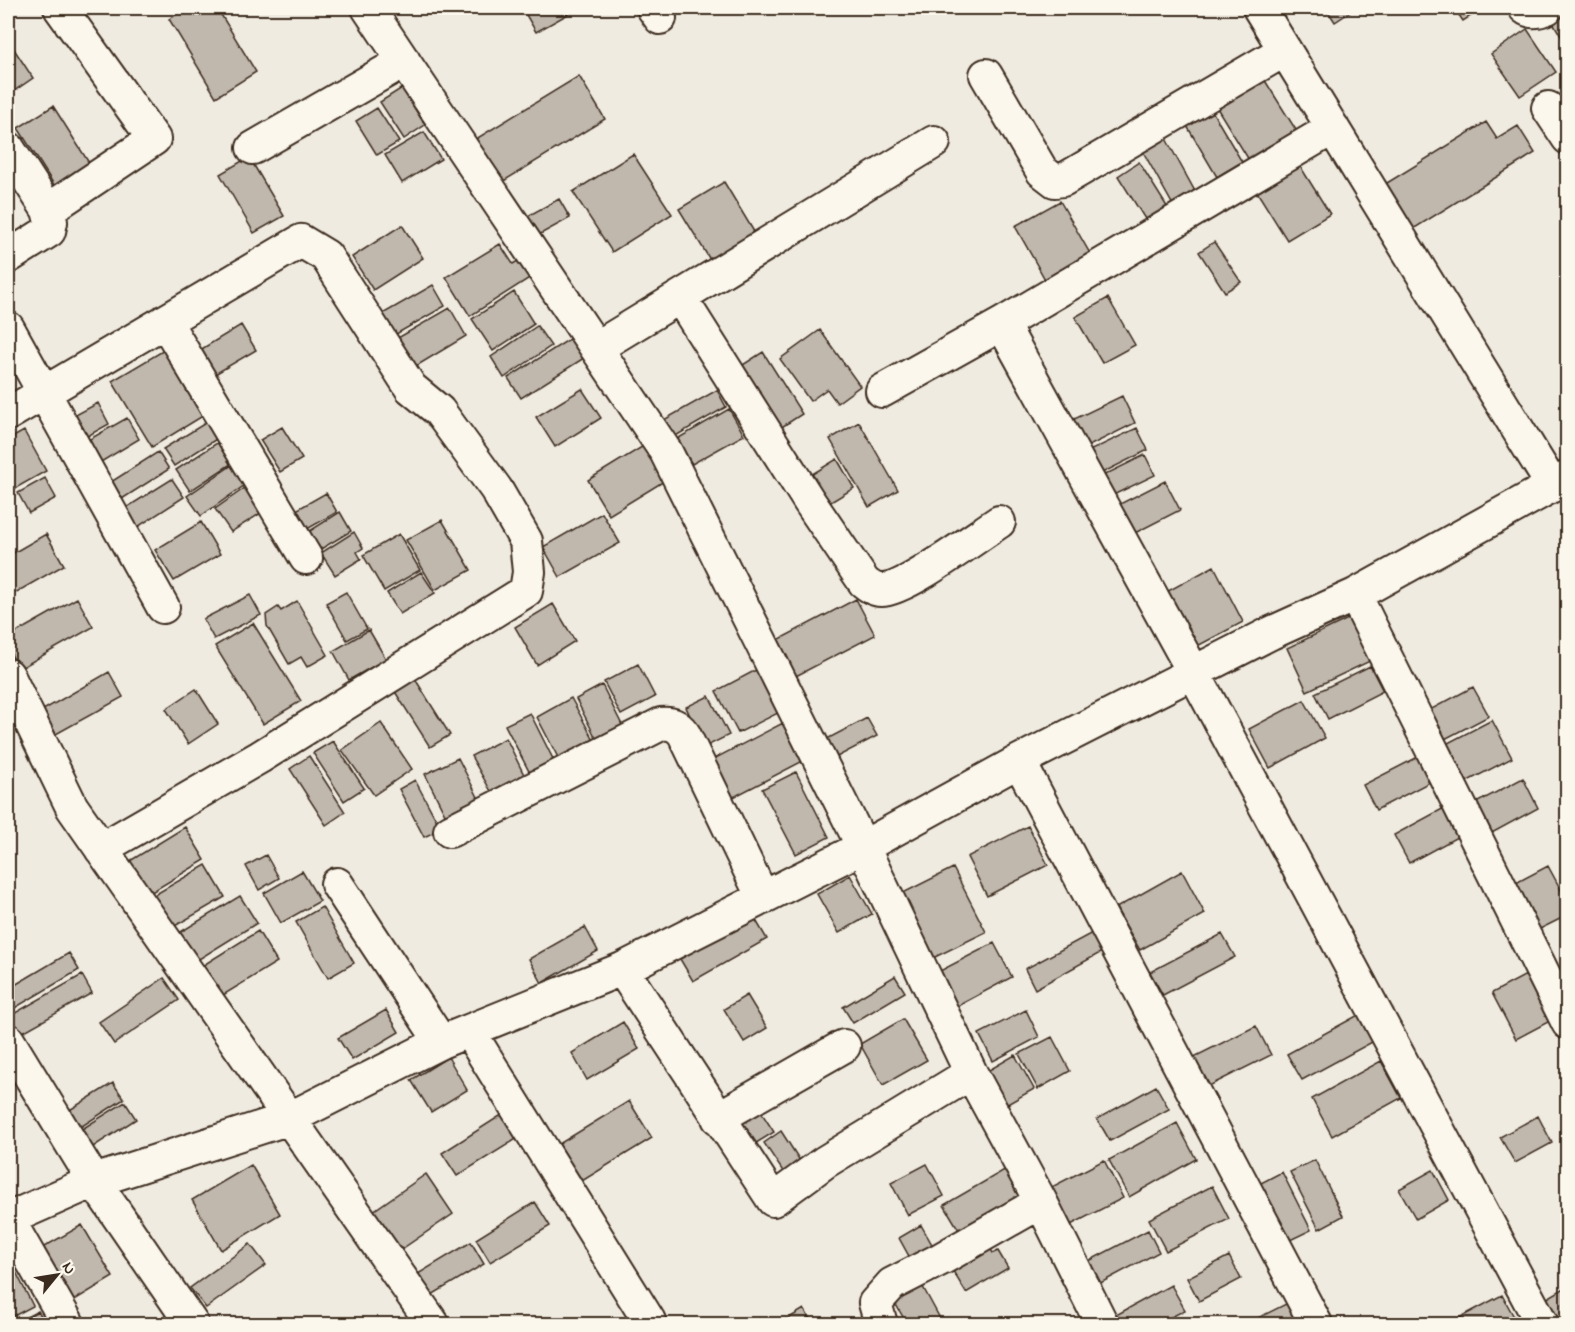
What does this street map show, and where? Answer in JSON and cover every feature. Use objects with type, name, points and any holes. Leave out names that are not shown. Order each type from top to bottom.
[{"type":"street","points":[[48,210],[154,139],[60,8]]},
{"type":"street","points":[[368,8],[666,452],[863,847],[971,1073],[1041,1202],[1102,1324]]},
{"type":"street","points":[[68,1324],[8,1219],[94,1181],[290,1118],[455,1036],[622,969],[863,847],[1019,761],[1271,633],[1355,595],[1560,481],[1259,8]]},
{"type":"street","points":[[1525,8],[1532,11],[1547,8]]},
{"type":"street","points":[[986,75],[1042,171],[1055,181],[1063,180],[1285,50]]},
{"type":"street","points":[[253,148],[404,61]]},
{"type":"street","points":[[1548,108],[1568,138]]},
{"type":"street","points":[[882,391],[1002,324],[1334,128]]},
{"type":"street","points":[[596,348],[934,142]]},
{"type":"street","points":[[8,148],[48,210],[51,222],[49,231],[8,257]]},
{"type":"street","points":[[8,414],[301,241],[326,256],[411,388],[439,411],[496,489],[526,541],[529,572],[526,591],[260,757],[101,849]]},
{"type":"street","points":[[680,297],[809,501],[864,582],[872,588],[881,590],[906,583],[999,522]]},
{"type":"street","points":[[165,321],[306,558]]},
{"type":"street","points":[[1002,324],[1194,673],[1542,1324]]},
{"type":"street","points":[[8,328],[163,607]]},
{"type":"street","points":[[1355,595],[1568,1023]]},
{"type":"street","points":[[8,675],[72,807],[433,1324]]},
{"type":"street","points":[[450,831],[661,724],[670,723],[684,734],[764,898]]},
{"type":"street","points":[[1019,761],[1316,1324]]},
{"type":"street","points":[[337,884],[455,1036],[649,1322]]},
{"type":"street","points":[[622,969],[773,1200],[825,1162],[971,1073]]},
{"type":"street","points":[[8,1040],[94,1181],[192,1324]]},
{"type":"street","points":[[718,1118],[844,1046]]},
{"type":"street","points":[[880,1324],[875,1303],[892,1284],[1041,1202]]},
{"type":"building","points":[[187,8],[217,8],[256,72],[216,97],[169,19]]},
{"type":"building","points":[[522,8],[579,8],[536,32]]},
{"type":"building","points":[[1326,8],[1347,8],[1350,12],[1335,22]]},
{"type":"building","points":[[1454,8],[1483,8],[1463,21]]},
{"type":"building","points":[[1568,9],[1568,48],[1551,19]]},
{"type":"building","points":[[1527,29],[1556,72],[1520,96],[1491,54]]},
{"type":"building","points":[[8,40],[33,78],[8,95]]},
{"type":"building","points":[[579,76],[605,119],[497,185],[471,142]]},
{"type":"building","points":[[1264,79],[1296,130],[1249,160],[1217,108]]},
{"type":"building","points":[[402,88],[425,125],[404,139],[380,102]]},
{"type":"building","points":[[53,106],[91,166],[56,188],[18,128]]},
{"type":"building","points":[[377,108],[399,142],[377,155],[356,121]]},
{"type":"building","points":[[1212,111],[1242,162],[1217,177],[1187,126]]},
{"type":"building","points":[[1486,122],[1497,139],[1518,126],[1535,153],[1410,231],[1382,186]]},
{"type":"building","points":[[424,132],[441,159],[402,183],[385,155]]},
{"type":"building","points":[[1164,135],[1197,195],[1174,207],[1141,148]]},
{"type":"building","points":[[633,154],[672,214],[612,252],[573,192]]},
{"type":"building","points":[[249,157],[284,216],[254,233],[220,174]]},
{"type":"building","points":[[1139,162],[1171,213],[1150,227],[1118,176]]},
{"type":"building","points":[[1300,166],[1330,214],[1287,240],[1257,192]]},
{"type":"building","points":[[724,182],[756,235],[712,263],[679,209]]},
{"type":"building","points":[[559,199],[570,218],[535,237],[524,218]]},
{"type":"building","points":[[1060,201],[1096,264],[1051,290],[1015,226]]},
{"type":"building","points":[[402,225],[423,258],[373,290],[352,257]]},
{"type":"building","points":[[1214,242],[1241,282],[1225,292],[1199,252]]},
{"type":"building","points":[[500,244],[513,264],[521,259],[531,277],[470,316],[446,277]]},
{"type":"building","points":[[433,285],[445,306],[391,337],[379,316]]},
{"type":"building","points":[[514,292],[534,324],[493,351],[472,319]]},
{"type":"building","points":[[1108,298],[1135,345],[1102,363],[1075,317]]},
{"type":"building","points":[[450,308],[466,336],[413,368],[396,339]]},
{"type":"building","points":[[241,325],[256,350],[210,377],[195,353]]},
{"type":"building","points":[[537,326],[551,346],[504,378],[491,357]]},
{"type":"building","points":[[820,330],[860,386],[837,403],[827,389],[810,401],[780,359]]},
{"type":"building","points":[[571,338],[584,358],[521,398],[508,378]]},
{"type":"building","points":[[166,349],[206,414],[152,447],[112,381]]},
{"type":"building","points":[[763,352],[802,414],[774,432],[735,370]]},
{"type":"building","points":[[582,389],[601,418],[555,447],[536,417]]},
{"type":"building","points":[[717,390],[726,407],[672,438],[662,421]]},
{"type":"building","points":[[1122,396],[1135,423],[1081,450],[1068,422]]},
{"type":"building","points":[[98,403],[109,424],[84,438],[72,417]]},
{"type":"building","points":[[729,409],[744,435],[692,464],[677,439]]},
{"type":"building","points":[[127,418],[139,439],[96,465],[83,443]]},
{"type":"building","points":[[207,422],[218,438],[174,466],[163,449]]},
{"type":"building","points":[[859,422],[898,490],[869,507],[830,439]]},
{"type":"building","points":[[282,427],[302,459],[280,472],[260,440]]},
{"type":"building","points":[[1137,428],[1148,450],[1094,477],[1083,454]]},
{"type":"building","points":[[24,431],[46,471],[14,489],[8,478],[8,440]]},
{"type":"building","points":[[223,439],[237,460],[190,491],[176,470]]},
{"type":"building","points":[[645,445],[666,480],[609,515],[588,480]]},
{"type":"building","points":[[158,452],[169,469],[122,499],[111,482]]},
{"type":"building","points":[[1145,455],[1155,475],[1105,499],[1096,479]]},
{"type":"building","points":[[837,459],[854,488],[821,508],[804,479]]},
{"type":"building","points":[[238,461],[252,480],[201,516],[187,496]]},
{"type":"building","points":[[45,478],[56,498],[29,513],[18,493]]},
{"type":"building","points":[[172,479],[184,497],[133,530],[121,511]]},
{"type":"building","points":[[1165,481],[1180,510],[1131,535],[1116,506]]},
{"type":"building","points":[[252,483],[269,508],[231,532],[215,509]]},
{"type":"building","points":[[326,493],[337,512],[302,532],[291,513]]},
{"type":"building","points":[[340,512],[351,531],[316,552],[305,534]]},
{"type":"building","points":[[602,513],[620,543],[560,577],[543,547]]},
{"type":"building","points":[[442,520],[471,570],[435,590],[406,540]]},
{"type":"building","points":[[201,522],[220,554],[174,581],[155,550]]},
{"type":"building","points":[[354,532],[363,548],[357,552],[361,559],[335,575],[321,553]]},
{"type":"building","points":[[46,534],[64,565],[8,597],[8,556]]},
{"type":"building","points":[[399,534],[420,570],[384,591],[363,555]]},
{"type":"building","points":[[1214,566],[1243,622],[1188,651],[1159,596]]},
{"type":"building","points":[[421,572],[435,593],[400,614],[387,593]]},
{"type":"building","points":[[346,592],[367,629],[347,640],[326,603]]},
{"type":"building","points":[[250,595],[261,615],[214,639],[203,619]]},
{"type":"building","points":[[77,598],[93,627],[19,669],[8,648],[8,637]]},
{"type":"building","points":[[856,599],[875,635],[794,677],[776,641]]},
{"type":"building","points":[[297,601],[328,655],[307,667],[301,657],[289,664],[267,626],[266,615],[278,607],[281,611]]},
{"type":"building","points":[[553,604],[575,641],[537,665],[515,627]]},
{"type":"building","points":[[1350,618],[1370,661],[1307,691],[1287,648]]},
{"type":"building","points":[[253,623],[301,701],[263,724],[215,646]]},
{"type":"building","points":[[369,630],[386,659],[349,680],[333,651]]},
{"type":"building","points":[[638,664],[655,697],[621,715],[604,682]]},
{"type":"building","points":[[1370,666],[1383,691],[1328,719],[1315,693]]},
{"type":"building","points":[[758,669],[780,712],[738,733],[716,691]]},
{"type":"building","points":[[109,672],[123,697],[56,734],[43,710]]},
{"type":"building","points":[[412,674],[450,735],[430,747],[392,687]]},
{"type":"building","points":[[602,685],[625,731],[599,744],[576,699]]},
{"type":"building","points":[[1473,687],[1489,716],[1441,741],[1426,712]]},
{"type":"building","points":[[196,689],[218,724],[188,744],[166,709]]},
{"type":"building","points":[[709,696],[729,735],[701,749],[686,707]]},
{"type":"building","points":[[571,698],[598,748],[563,767],[537,717]]},
{"type":"building","points":[[1304,700],[1325,738],[1270,768],[1249,729]]},
{"type":"building","points":[[530,713],[558,769],[534,781],[505,725]]},
{"type":"building","points":[[867,718],[877,736],[835,758],[825,740]]},
{"type":"building","points":[[1492,720],[1512,758],[1466,782],[1446,744]]},
{"type":"building","points":[[381,723],[412,769],[374,795],[342,750]]},
{"type":"building","points":[[783,723],[803,761],[722,803],[702,765]]},
{"type":"building","points":[[506,738],[529,785],[496,800],[471,756]]},
{"type":"building","points":[[333,741],[364,788],[344,801],[313,753]]},
{"type":"building","points":[[309,756],[345,812],[326,825],[290,769]]},
{"type":"building","points":[[1418,757],[1430,782],[1376,810],[1363,785]]},
{"type":"building","points":[[458,758],[481,803],[448,820],[425,774]]},
{"type":"building","points":[[796,772],[829,837],[796,854],[762,789]]},
{"type":"building","points":[[1523,778],[1538,808],[1490,834],[1474,804]]},
{"type":"building","points":[[415,780],[441,829],[424,837],[399,789]]},
{"type":"building","points":[[1446,807],[1461,835],[1409,863],[1394,835]]},
{"type":"building","points":[[1028,826],[1048,865],[987,896],[967,857]]},
{"type":"building","points":[[185,827],[205,860],[145,896],[125,864]]},
{"type":"building","points":[[266,855],[279,878],[259,890],[246,866]]},
{"type":"building","points":[[206,865],[225,897],[168,930],[149,898]]},
{"type":"building","points":[[1548,866],[1568,903],[1568,915],[1538,930],[1514,884]]},
{"type":"building","points":[[953,868],[986,932],[931,959],[899,895]]},
{"type":"building","points":[[302,871],[320,901],[281,923],[264,893]]},
{"type":"building","points":[[1182,871],[1205,914],[1140,950],[1116,908]]},
{"type":"building","points":[[850,875],[872,914],[839,933],[817,894]]},
{"type":"building","points":[[240,896],[257,923],[191,964],[174,936]]},
{"type":"building","points":[[322,907],[354,963],[328,978],[296,922]]},
{"type":"building","points":[[754,917],[767,939],[693,981],[680,959]]},
{"type":"building","points":[[585,927],[598,951],[542,983],[529,959]]},
{"type":"building","points":[[258,931],[277,962],[215,1000],[197,969]]},
{"type":"building","points":[[1092,933],[1102,952],[1035,989],[1025,969]]},
{"type":"building","points":[[1222,934],[1235,957],[1163,995],[1150,972]]},
{"type":"building","points":[[994,943],[1012,977],[954,1008],[936,973]]},
{"type":"building","points":[[69,953],[79,970],[8,1012],[8,989]]},
{"type":"building","points":[[82,975],[92,993],[16,1036],[8,1017]]},
{"type":"building","points":[[1526,975],[1550,1021],[1516,1039],[1492,993]]},
{"type":"building","points":[[895,976],[905,992],[853,1023],[843,1007]]},
{"type":"building","points":[[164,978],[179,1000],[114,1044],[99,1022]]},
{"type":"building","points":[[747,995],[767,1028],[744,1042],[724,1009]]},
{"type":"building","points":[[386,1010],[399,1032],[352,1060],[338,1038]]},
{"type":"building","points":[[1026,1010],[1039,1037],[993,1061],[979,1034]]},
{"type":"building","points":[[1362,1013],[1376,1040],[1302,1080],[1287,1054]]},
{"type":"building","points":[[903,1019],[927,1060],[883,1085],[860,1044]]},
{"type":"building","points":[[623,1022],[639,1049],[587,1080],[572,1053]]},
{"type":"building","points":[[1256,1026],[1271,1055],[1203,1089],[1188,1060]]},
{"type":"building","points":[[1052,1037],[1070,1071],[1038,1089],[1019,1054]]},
{"type":"building","points":[[1015,1055],[1034,1089],[1004,1106],[984,1073]]},
{"type":"building","points":[[448,1057],[467,1090],[431,1112],[411,1080]]},
{"type":"building","points":[[1381,1061],[1401,1098],[1332,1136],[1312,1099]]},
{"type":"building","points":[[113,1083],[124,1099],[79,1128],[68,1111]]},
{"type":"building","points":[[1156,1086],[1169,1109],[1110,1141],[1097,1119]]},
{"type":"building","points":[[629,1101],[652,1138],[582,1181],[559,1144]]},
{"type":"building","points":[[754,1101],[774,1132],[753,1145],[734,1114]]},
{"type":"building","points":[[125,1102],[136,1119],[93,1147],[82,1129]]},
{"type":"building","points":[[503,1114],[518,1138],[457,1176],[442,1153]]},
{"type":"building","points":[[1538,1116],[1552,1143],[1515,1163],[1500,1137]]},
{"type":"building","points":[[1177,1123],[1196,1159],[1129,1197],[1109,1160]]},
{"type":"building","points":[[781,1131],[806,1170],[790,1182],[764,1143]]},
{"type":"building","points":[[1104,1160],[1123,1198],[1063,1229],[1044,1191]]},
{"type":"building","points":[[1315,1160],[1343,1216],[1319,1229],[1290,1172]]},
{"type":"building","points":[[927,1164],[944,1196],[908,1215],[891,1183]]},
{"type":"building","points":[[251,1165],[280,1214],[221,1250],[192,1200]]},
{"type":"building","points":[[1013,1165],[1030,1196],[962,1235],[944,1205]]},
{"type":"building","points":[[1433,1170],[1449,1200],[1416,1219],[1399,1189]]},
{"type":"building","points":[[1282,1172],[1311,1230],[1286,1242],[1257,1185]]},
{"type":"building","points":[[426,1174],[453,1214],[393,1255],[366,1216]]},
{"type":"building","points":[[1212,1186],[1229,1219],[1166,1251],[1149,1219]]},
{"type":"building","points":[[535,1202],[550,1226],[490,1262],[476,1239]]},
{"type":"building","points":[[82,1225],[113,1277],[73,1301],[42,1248]]},
{"type":"building","points":[[921,1225],[938,1255],[915,1267],[899,1238]]},
{"type":"building","points":[[1148,1230],[1159,1252],[1093,1287],[1081,1265]]},
{"type":"building","points":[[985,1239],[993,1253],[998,1251],[1008,1268],[966,1293],[947,1261]]},
{"type":"building","points":[[471,1242],[484,1264],[420,1302],[408,1280]]},
{"type":"building","points":[[250,1244],[266,1265],[206,1308],[190,1288]]},
{"type":"building","points":[[1229,1256],[1241,1279],[1199,1301],[1187,1278]]},
{"type":"building","points":[[13,1266],[33,1306],[8,1319],[8,1269]]},
{"type":"building","points":[[918,1278],[943,1324],[907,1324],[890,1294]]},
{"type":"building","points":[[1171,1285],[1185,1310],[1158,1324],[1110,1324],[1107,1320]]},
{"type":"building","points":[[1568,1286],[1568,1324],[1559,1324],[1544,1300]]},
{"type":"building","points":[[1502,1295],[1518,1324],[1448,1324]]},
{"type":"building","points":[[1294,1300],[1306,1324],[1246,1324]]},
{"type":"building","points":[[804,1309],[813,1324],[779,1324]]},
{"type":"building","points":[[38,1311],[46,1324],[13,1324]]}]
